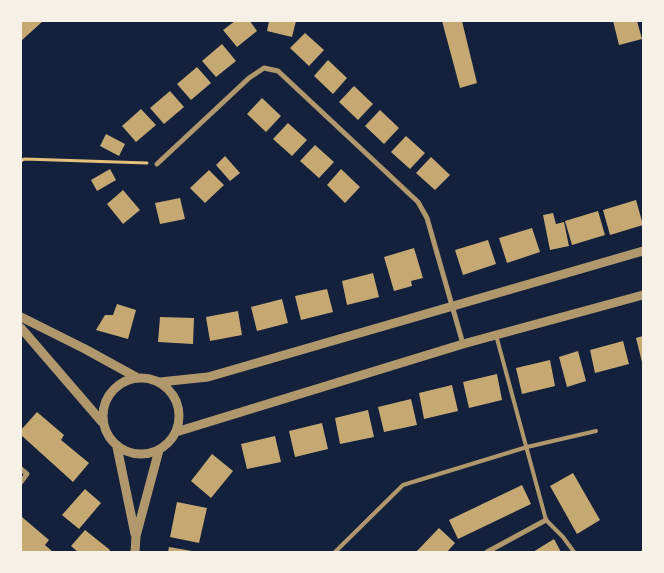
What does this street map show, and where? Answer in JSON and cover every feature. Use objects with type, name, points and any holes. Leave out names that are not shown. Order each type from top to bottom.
[{"type":"street","points":[[158,164],[249,78],[264,68],[278,71],[418,202],[427,218],[463,344]]},
{"type":"street","points":[[21,317],[136,377],[160,382],[208,377],[643,252]]},
{"type":"street","points":[[176,432],[463,344],[643,295]]},
{"type":"street","points":[[21,328],[102,422],[107,436],[117,447],[137,455],[159,450],[167,445],[176,432],[180,413],[173,394],[160,382]]},
{"type":"street","points":[[102,422],[103,405],[118,384],[136,377]]},
{"type":"street","points":[[117,447],[136,536]]},
{"type":"street","points":[[135,552],[136,536],[159,450]]},
{"type":"street","points":[[21,469],[27,474],[21,482]]},
{"type":"street","points":[[487,552],[546,520]]},
{"type":"lane","points":[[496,335],[546,520],[564,537],[574,552]]},
{"type":"lane","points":[[335,552],[403,485],[527,447],[596,431]]},
{"type":"path","points":[[21,161],[24,159],[158,164]]},
{"type":"building","points":[[21,21],[43,21],[21,41]]},
{"type":"building","points":[[235,21],[250,21],[257,31],[237,47],[223,30]]},
{"type":"building","points":[[269,21],[296,21],[292,37],[267,31]]},
{"type":"building","points":[[442,21],[462,21],[477,83],[460,88]]},
{"type":"building","points":[[613,21],[637,21],[642,39],[619,45]]},
{"type":"building","points":[[305,33],[324,50],[309,66],[290,48]]},
{"type":"building","points":[[222,44],[236,61],[216,77],[202,61]]},
{"type":"building","points":[[328,60],[347,78],[333,94],[314,76]]},
{"type":"building","points":[[197,67],[211,83],[191,100],[177,84]]},
{"type":"building","points":[[354,86],[373,104],[358,120],[339,102]]},
{"type":"building","points":[[170,91],[184,107],[164,124],[150,108]]},
{"type":"building","points":[[262,98],[281,116],[266,132],[247,114]]},
{"type":"building","points":[[141,109],[156,125],[136,142],[122,126]]},
{"type":"building","points":[[380,110],[399,128],[384,144],[365,126]]},
{"type":"building","points":[[288,123],[307,140],[292,156],[273,139]]},
{"type":"building","points":[[106,134],[125,144],[119,156],[100,146]]},
{"type":"building","points":[[406,136],[425,153],[410,169],[391,152]]},
{"type":"building","points":[[315,145],[334,162],[319,178],[300,161]]},
{"type":"building","points":[[225,156],[240,173],[230,181],[216,165]]},
{"type":"building","points":[[431,157],[450,175],[435,190],[416,173]]},
{"type":"building","points":[[110,169],[116,180],[97,191],[91,180]]},
{"type":"building","points":[[341,169],[360,187],[345,203],[327,185]]},
{"type":"building","points":[[209,170],[224,185],[205,203],[190,188]]},
{"type":"building","points":[[123,190],[140,210],[123,224],[107,204]]},
{"type":"building","points":[[180,198],[185,219],[160,224],[155,203]]},
{"type":"building","points":[[636,200],[643,225],[610,235],[603,210]]},
{"type":"building","points":[[598,211],[605,235],[572,245],[565,221]]},
{"type":"building","points":[[553,213],[556,224],[564,222],[569,246],[550,250],[543,215]]},
{"type":"building","points":[[532,228],[540,252],[507,263],[499,238]]},
{"type":"building","points":[[488,240],[496,264],[463,275],[455,250]]},
{"type":"building","points":[[414,248],[423,278],[411,281],[412,286],[394,291],[384,257]]},
{"type":"building","points":[[373,273],[379,297],[347,305],[342,281]]},
{"type":"building","points":[[327,289],[333,312],[301,320],[295,296]]},
{"type":"building","points":[[282,299],[288,323],[257,331],[251,307]]},
{"type":"building","points":[[117,304],[136,310],[128,339],[96,330],[105,315],[113,315]]},
{"type":"building","points":[[238,311],[242,335],[210,341],[206,317]]},
{"type":"building","points":[[160,317],[194,318],[193,344],[158,342]]},
{"type":"building","points":[[643,336],[643,362],[642,362],[636,338]]},
{"type":"building","points":[[623,341],[629,364],[595,373],[590,350]]},
{"type":"building","points":[[578,351],[586,381],[567,387],[559,357]]},
{"type":"building","points":[[550,360],[555,386],[522,394],[516,368]]},
{"type":"building","points":[[497,374],[502,400],[469,408],[463,382]]},
{"type":"building","points":[[452,385],[458,411],[424,419],[419,393]]},
{"type":"building","points":[[411,399],[417,425],[384,432],[378,407]]},
{"type":"building","points":[[368,410],[374,437],[340,444],[335,418]]},
{"type":"building","points":[[37,412],[64,435],[61,440],[89,463],[73,482],[21,435],[21,430]]},
{"type":"building","points":[[322,423],[328,449],[295,457],[289,431]]},
{"type":"building","points":[[275,436],[281,462],[247,469],[241,444]]},
{"type":"building","points":[[212,454],[233,471],[211,498],[191,481]]},
{"type":"building","points":[[573,473],[600,520],[577,534],[550,486]]},
{"type":"building","points":[[522,485],[531,504],[458,539],[449,520]]},
{"type":"building","points":[[85,489],[101,503],[79,529],[62,515]]},
{"type":"building","points":[[177,502],[207,508],[199,543],[170,537]]},
{"type":"building","points":[[22,517],[49,540],[45,545],[53,552],[21,552]]},
{"type":"building","points":[[439,528],[455,543],[447,552],[416,552]]},
{"type":"building","points":[[85,530],[110,550],[109,552],[78,552],[71,546]]},
{"type":"building","points":[[554,539],[561,552],[533,552],[541,547]]},
{"type":"building","points":[[169,547],[192,551],[192,552],[168,552]]}]
